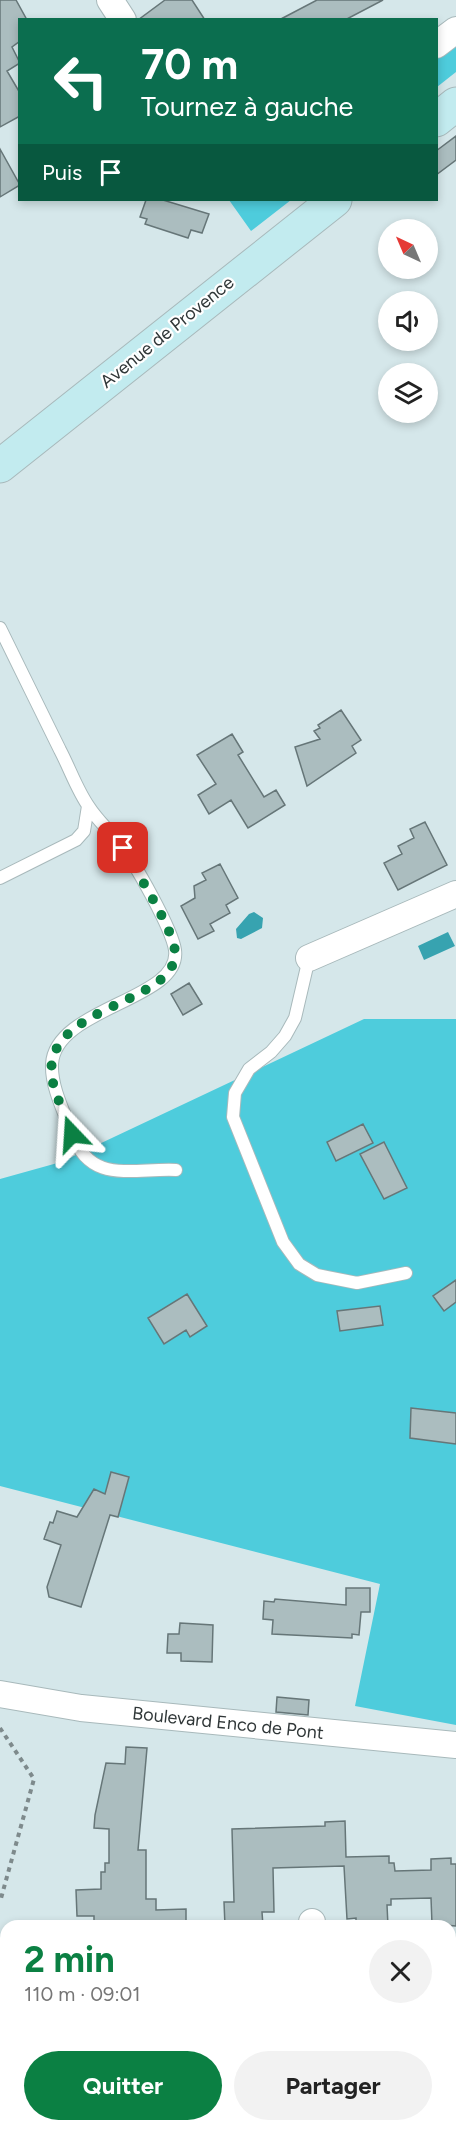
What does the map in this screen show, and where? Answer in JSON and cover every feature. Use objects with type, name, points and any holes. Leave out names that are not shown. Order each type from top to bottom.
[{"type":"main road","points":[[438,118],[456,105]]},
{"type":"main road","name":"Avenue de Provence","points":[[0,466],[334,201]]},
{"type":"street","points":[[110,0],[122,18]]},
{"type":"street","points":[[438,44],[456,30]]},
{"type":"street","points":[[309,958],[456,894]]},
{"type":"street","name":"Boulevard Enco de Pont","points":[[0,1694],[93,1709],[456,1745]]},
{"type":"lane","points":[[0,628],[88,806],[123,848],[170,934],[175,952],[173,966],[158,982],[73,1028],[61,1042],[52,1061],[52,1078],[79,1152],[96,1167],[123,1171],[176,1170]]},
{"type":"lane","points":[[0,878],[76,840],[84,831],[88,818],[88,806]]},
{"type":"lane","points":[[309,958],[295,1018],[285,1036],[249,1070],[235,1093],[233,1117],[283,1242],[299,1264],[317,1275],[357,1283],[406,1273]]},
{"type":"path","points":[[0,1728],[34,1779],[0,1902]]},
{"type":"shaded area","points":[[456,39],[456,72],[438,86],[438,53]]},
{"type":"shaded area","points":[[230,201],[290,201],[251,231]]},
{"type":"shaded area","points":[[254,912],[263,918],[262,928],[241,939],[237,938],[236,929],[249,914]]},
{"type":"shaded area","points":[[448,932],[455,946],[424,960],[418,946]]},
{"type":"shaded area","points":[[364,1019],[456,1019],[456,1725],[355,1706],[380,1584],[0,1486],[0,1179],[61,1162]]},
{"type":"building","points":[[0,0],[16,0],[26,18],[18,18],[18,42],[12,47],[18,64],[7,71],[18,90],[18,117],[0,127]]},
{"type":"building","points":[[165,0],[192,0],[204,18],[141,18]]},
{"type":"building","points":[[317,0],[383,0],[349,18],[283,18]]},
{"type":"building","points":[[456,136],[456,160],[438,174],[438,150]]},
{"type":"building","points":[[0,149],[18,181],[18,186],[0,197]]},
{"type":"building","points":[[146,201],[166,201],[209,214],[202,233],[191,230],[188,238],[145,224],[147,219],[140,217]]},
{"type":"building","points":[[341,710],[361,740],[352,746],[356,753],[307,786],[295,747],[320,739],[314,731],[320,728],[318,725]]},
{"type":"building","points":[[232,734],[243,752],[238,755],[264,797],[276,790],[285,805],[248,828],[231,800],[209,814],[198,795],[216,784],[197,755]]},
{"type":"building","points":[[425,822],[447,865],[398,890],[384,863],[402,854],[398,846],[414,838],[410,829]]},
{"type":"building","points":[[220,864],[238,898],[226,905],[230,913],[210,924],[214,931],[198,939],[181,906],[195,898],[194,886],[206,880],[202,873]]},
{"type":"building","points":[[189,983],[202,1004],[183,1015],[171,994]]},
{"type":"building","points":[[363,1124],[373,1143],[336,1161],[327,1142]]},
{"type":"building","points":[[384,1142],[407,1188],[384,1199],[360,1154]]},
{"type":"building","points":[[456,1280],[456,1302],[444,1311],[433,1296]]},
{"type":"building","points":[[187,1294],[207,1326],[190,1337],[186,1330],[164,1344],[148,1318]]},
{"type":"building","points":[[380,1306],[383,1325],[340,1331],[337,1311]]},
{"type":"building","points":[[411,1408],[456,1413],[456,1444],[410,1438]]},
{"type":"building","points":[[111,1472],[129,1477],[118,1517],[110,1515],[81,1607],[49,1597],[47,1587],[61,1545],[44,1539],[50,1522],[53,1523],[57,1511],[77,1517],[94,1489],[105,1494]]},
{"type":"building","points":[[346,1588],[370,1588],[370,1612],[361,1612],[359,1635],[352,1634],[352,1638],[272,1634],[273,1620],[263,1619],[264,1601],[274,1602],[275,1599],[346,1605]]},
{"type":"building","points":[[180,1623],[213,1625],[212,1662],[181,1661],[181,1653],[167,1653],[168,1634],[179,1634]]},
{"type":"building","points":[[277,1697],[309,1700],[308,1715],[276,1712]]},
{"type":"building","points":[[126,1747],[147,1748],[138,1850],[146,1850],[146,1899],[156,1899],[156,1910],[186,1909],[186,1920],[94,1920],[94,1916],[77,1916],[76,1890],[101,1889],[101,1872],[105,1872],[105,1863],[109,1863],[109,1829],[94,1828],[106,1763],[125,1764]]},
{"type":"building","points":[[345,1821],[346,1857],[389,1856],[389,1863],[394,1863],[395,1871],[431,1870],[431,1859],[451,1858],[451,1864],[456,1864],[456,1920],[432,1920],[431,1898],[391,1899],[391,1905],[387,1905],[388,1920],[347,1919],[344,1866],[273,1868],[274,1912],[262,1912],[263,1920],[225,1920],[224,1902],[234,1902],[232,1829],[325,1826],[325,1822]]},
{"type":"route","points":[[72,1134],[52,1078],[52,1061],[61,1042],[73,1028],[158,982],[173,966],[175,952],[170,934],[123,848]]}]
